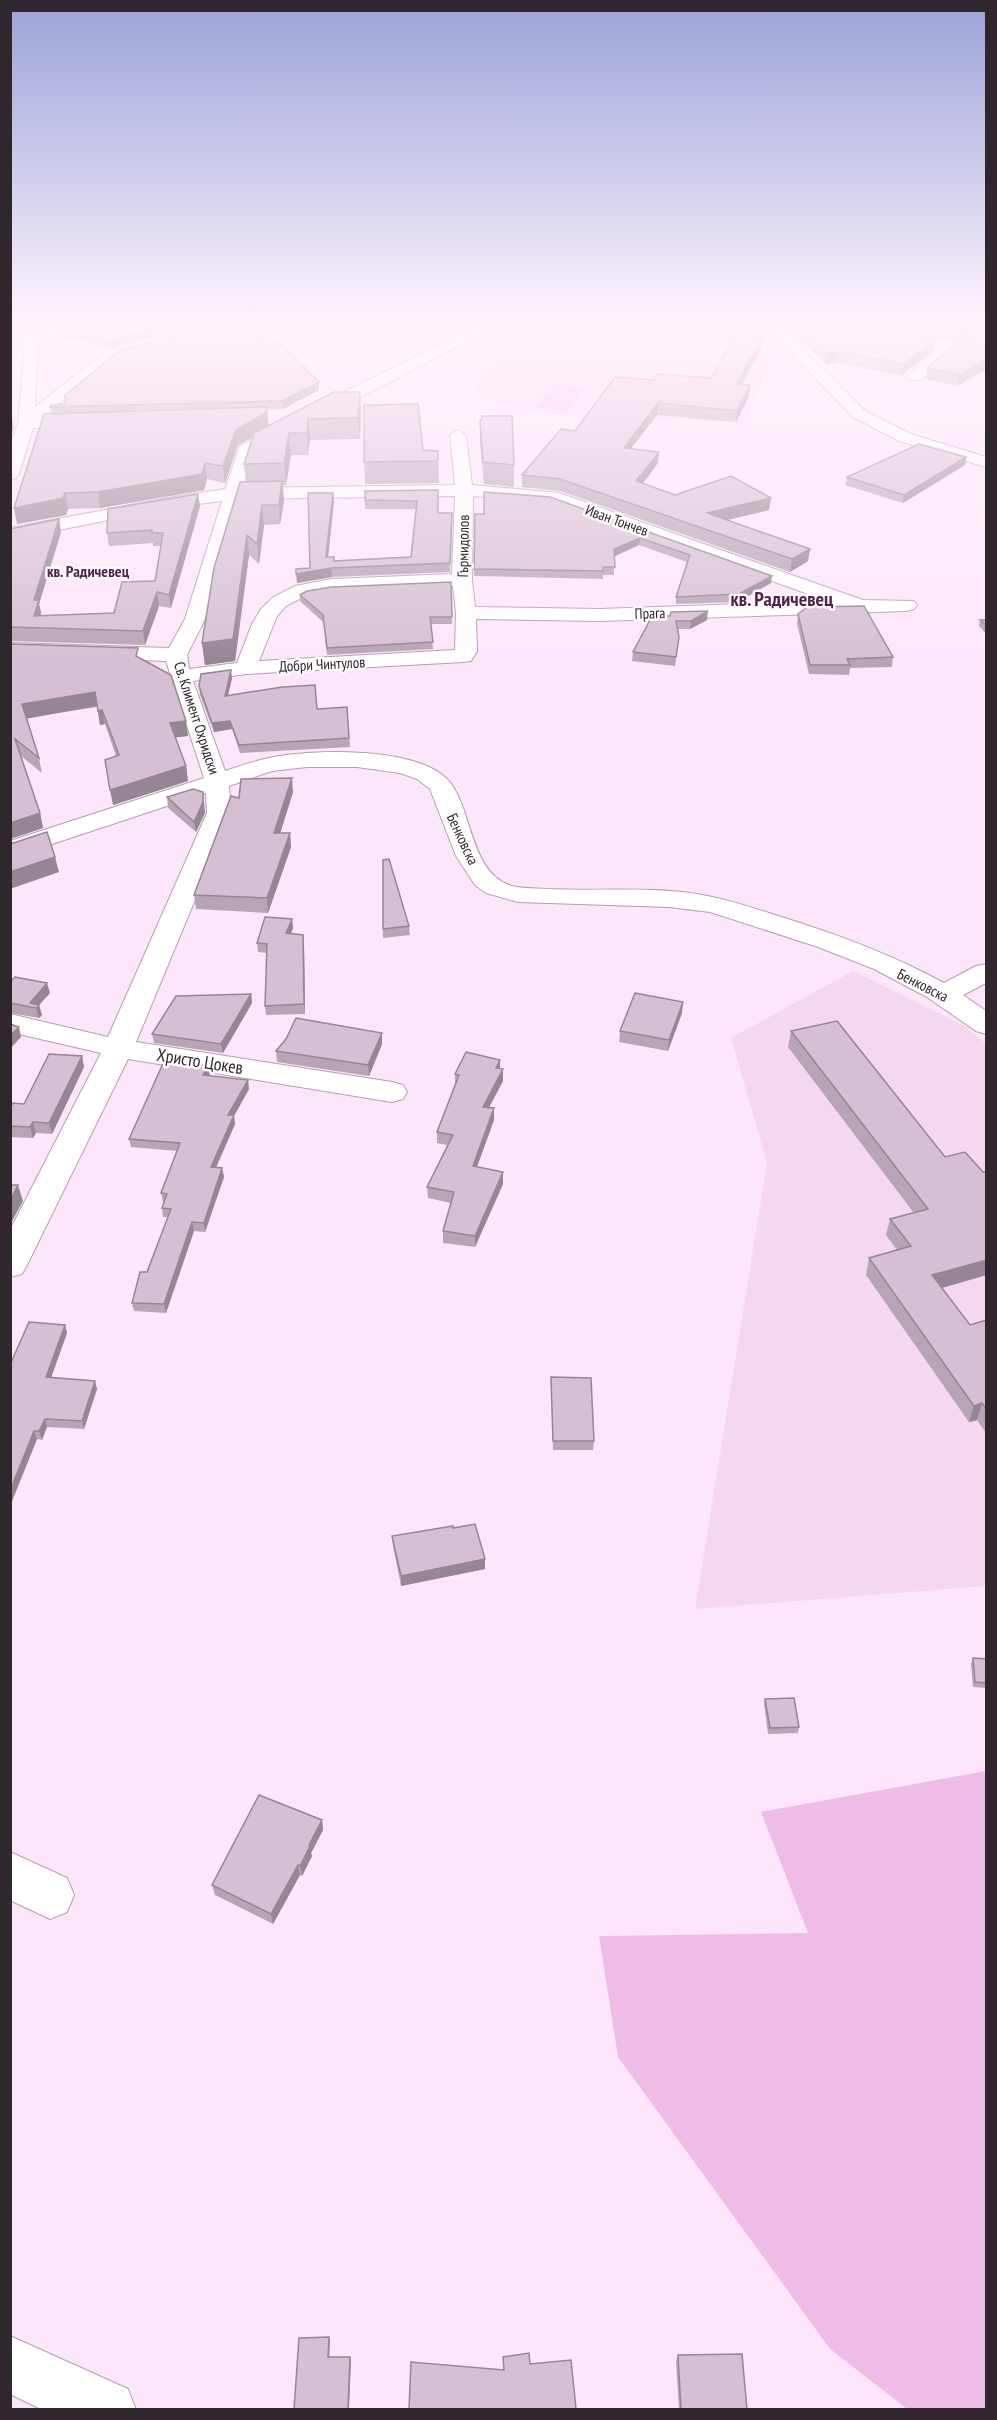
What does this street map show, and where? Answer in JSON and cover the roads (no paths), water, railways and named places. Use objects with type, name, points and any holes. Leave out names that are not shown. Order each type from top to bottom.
[{"type":"street","points":[[10,474],[22,437]]},
{"type":"street","name":"Св. Климент Охридски","points":[[10,1265],[118,1047],[219,813],[217,781],[179,665],[246,450],[262,437]]},
{"type":"street","name":"Гърмидолов","points":[[458,437],[464,490],[462,580],[466,651],[463,656]]},
{"type":"street","points":[[908,437],[946,451],[987,462]]},
{"type":"street","name":"Иван Тончев","points":[[10,534],[167,503],[231,494],[464,490],[553,497],[857,605]]},
{"type":"street","points":[[246,668],[268,613],[284,599],[302,590],[332,585],[462,580]]},
{"type":"street","name":"Прага","points":[[465,613],[600,615],[907,605]]},
{"type":"street","name":"Добри Чинтулов","points":[[10,649],[179,665],[246,668],[463,656]]},
{"type":"street","name":"Бенковска","points":[[10,849],[217,781],[292,760],[337,758],[402,765],[422,773],[439,785],[469,855],[483,877],[496,888],[507,893],[549,897],[688,900],[710,904],[837,943],[942,992],[987,1025]]},
{"type":"street","points":[[942,992],[957,988],[987,972]]},
{"type":"street","name":"Христо Цокев","points":[[10,1023],[118,1047],[392,1092]]},
{"type":"street","points":[[10,2364],[107,2409]]},
{"type":"district","name":"кв. Радичевец","points":[[88,571]]},
{"type":"district","name":"кв. Радичевец","points":[[782,599]]}]
